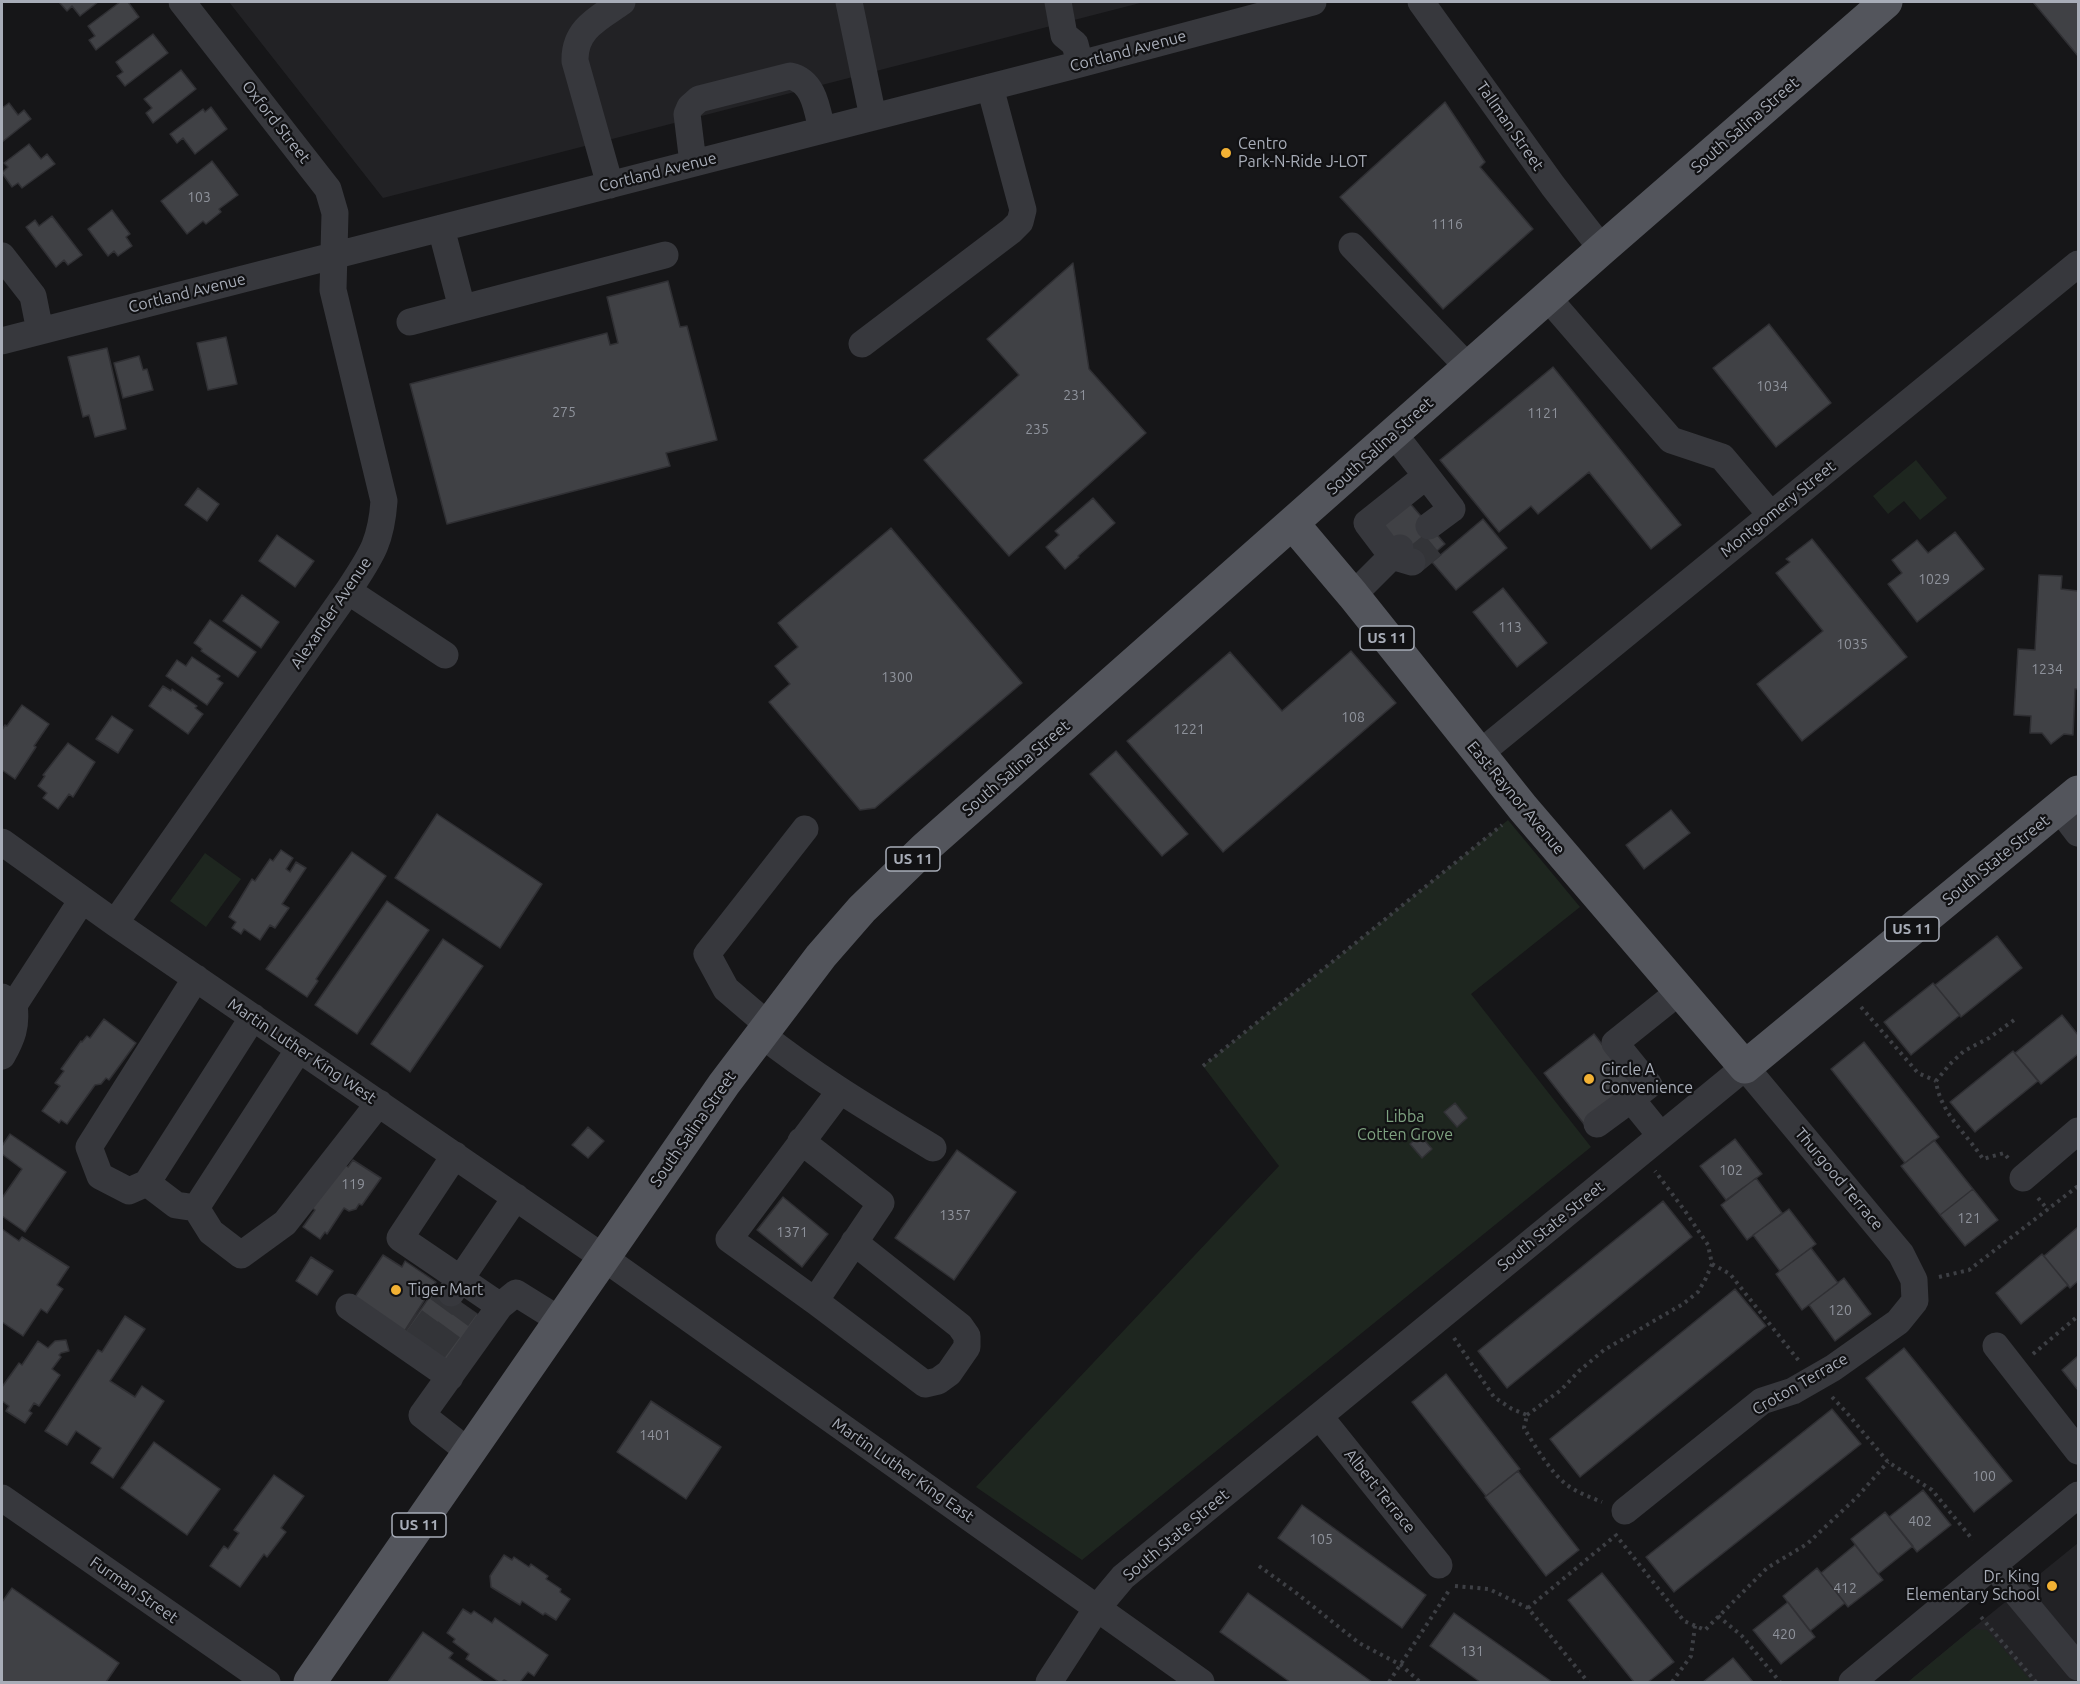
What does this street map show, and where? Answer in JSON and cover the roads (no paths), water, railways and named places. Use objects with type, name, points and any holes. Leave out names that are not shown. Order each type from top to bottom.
[{"type":"main road","name":"South Salina Street","points":[[310,1683],[724,1084],[821,956],[862,909],[925,848],[1547,297],[1886,2]]},
{"type":"main road","name":"East Raynor Avenue","points":[[1293,524],[1353,595],[1523,808],[1745,1067]]},
{"type":"main road","name":"South State Street","points":[[1745,1067],[1844,986],[2072,811]]},
{"type":"street","name":"Oxford Street","points":[[182,2],[328,189],[335,213],[335,255]]},
{"type":"street","points":[[610,185],[575,61],[575,50],[580,35],[622,2]]},
{"type":"street","points":[[849,2],[873,117]]},
{"type":"street","points":[[1058,2],[1064,35],[1077,54]]},
{"type":"street","points":[[1074,2],[1080,24],[1077,54]]},
{"type":"street","name":"Cortland Avenue","points":[[2,341],[990,87],[1077,54],[1313,2]]},
{"type":"street","name":"Tallman Street","points":[[1421,2],[1553,186],[1602,249]]},
{"type":"street","points":[[693,164],[687,114],[690,107],[699,99],[790,76],[799,78],[808,86],[813,97],[822,130]]},
{"type":"street","points":[[862,344],[1020,222],[1023,210],[990,87]]},
{"type":"street","points":[[441,228],[462,308]]},
{"type":"street","points":[[1352,246],[1468,368]]},
{"type":"street","name":"Alexander Avenue","points":[[115,923],[373,553],[382,525],[384,501],[333,290],[335,255]]},
{"type":"street","points":[[410,322],[665,255]]},
{"type":"street","points":[[2,256],[33,296],[40,331]]},
{"type":"street","name":"Montgomery Street","points":[[1479,754],[2079,264]]},
{"type":"street","points":[[1547,297],[1671,441],[1722,457],[1771,515]]},
{"type":"street","points":[[1394,434],[1452,509],[1435,533]]},
{"type":"street","points":[[1353,595],[1401,555],[1367,523],[1426,476]]},
{"type":"street","points":[[348,591],[445,655]]},
{"type":"street","points":[[805,829],[707,954],[726,989],[792,1059],[933,1148]]},
{"type":"street","name":"Martin Luther King West","points":[[2,842],[115,923],[604,1258]]},
{"type":"street","points":[[2,1056],[10,1042],[16,1021],[8,1001],[82,900]]},
{"type":"street","points":[[196,978],[89,1147],[100,1176],[129,1191],[147,1183],[253,1017]]},
{"type":"street","points":[[1598,1124],[1648,1085],[1615,1042],[1680,991]]},
{"type":"street","points":[[196,1208],[299,1049]]},
{"type":"street","name":"South State Street","points":[[1049,1683],[1097,1608],[1123,1577],[1745,1067]]},
{"type":"street","name":"Thurgood Terrace","points":[[1745,1067],[1901,1254],[1914,1280],[1916,1300]]},
{"type":"street","points":[[840,1091],[729,1239],[924,1384],[938,1381],[949,1373],[967,1347],[967,1336],[960,1326],[854,1242]]},
{"type":"street","points":[[1631,1099],[1651,1144]]},
{"type":"street","points":[[147,1183],[176,1205],[196,1208],[211,1232],[241,1256],[285,1223],[379,1104]]},
{"type":"street","points":[[2023,1178],[2079,1131]]},
{"type":"street","points":[[801,1141],[881,1203],[815,1301]]},
{"type":"street","points":[[454,1155],[400,1238],[463,1293],[500,1306]]},
{"type":"street","points":[[463,1293],[516,1197]]},
{"type":"street","name":"Martin Luther King East","points":[[604,1258],[1201,1683]]},
{"type":"street","points":[[470,1452],[423,1415],[500,1306],[516,1293],[561,1321]]},
{"type":"street","name":"Croton Terrace","points":[[1620,1509],[1762,1401],[1794,1391],[1833,1368],[1898,1322],[1916,1300]]},
{"type":"street","points":[[350,1307],[422,1350],[450,1377]]},
{"type":"street","points":[[1996,1346],[2079,1451]]},
{"type":"street","name":"Albert Terrace","points":[[1320,1417],[1439,1565]]},
{"type":"street","points":[[1852,1683],[2079,1495]]},
{"type":"street","name":"Furman Street","points":[[2,1498],[267,1683]]},
{"type":"street","points":[[1993,1565],[2079,1667]]},
{"type":"tunnel","points":[[1412,562],[1440,539]]},
{"type":"tunnel","points":[[417,1340],[450,1295]]},
{"type":"tunnel","points":[[433,1351],[466,1306]]},
{"type":"place","name":"Centro Park-N-Ride J-LOT","points":[[1226,153]]},
{"type":"place","name":"Circle A Convenience","points":[[1589,1079]]},
{"type":"place","name":"Tiger Mart","points":[[396,1290]]},
{"type":"place","name":"Dr. King Elementary School","points":[[2052,1586]]},
{"type":"park label","name":"Libba Cotten Grove","points":[[1405,1126]]}]
